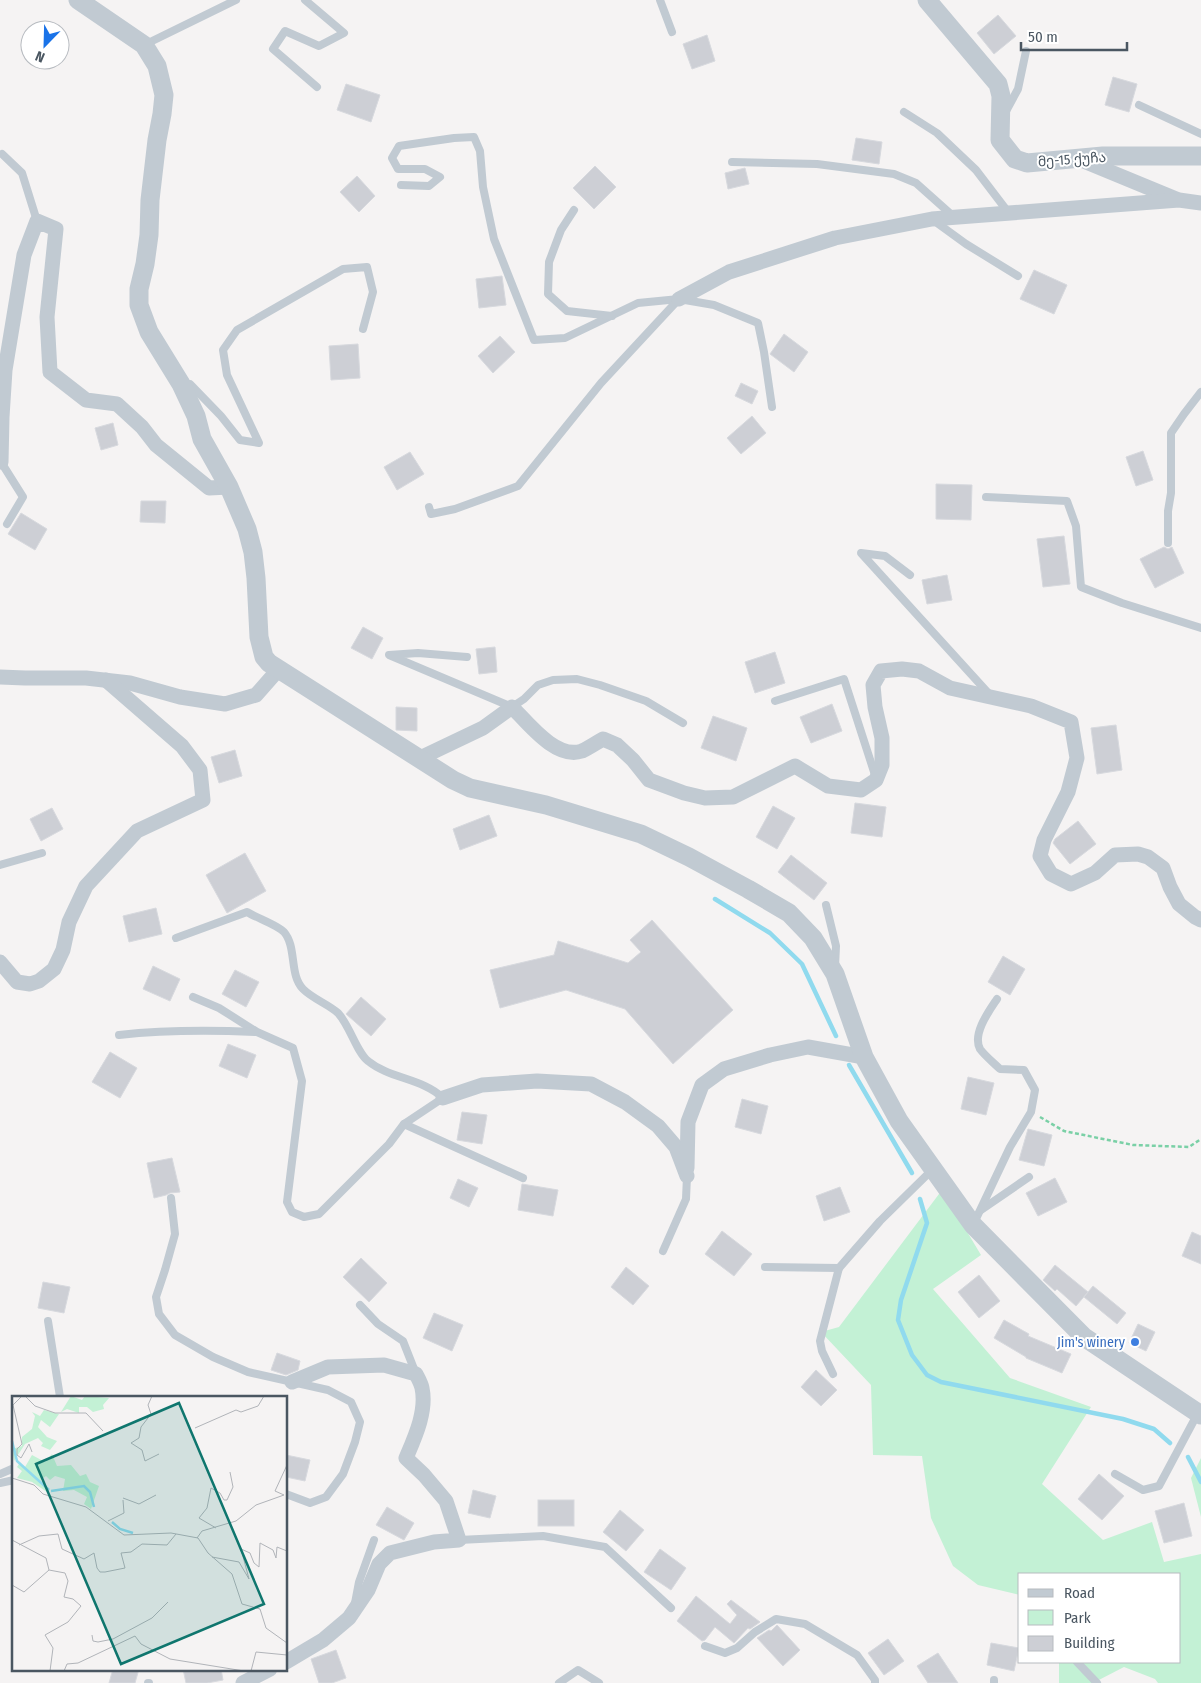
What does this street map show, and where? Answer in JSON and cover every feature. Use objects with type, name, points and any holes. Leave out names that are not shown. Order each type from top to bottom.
[{"type":"street","points":[[78,0],[144,45],[157,66],[164,95],[150,200],[149,235],[139,289],[139,305],[149,332],[181,384],[196,416],[202,439],[229,487],[246,529],[253,552],[259,637],[264,656],[269,663],[453,780],[470,788],[546,805],[641,834],[689,857],[789,914],[813,938],[835,974],[864,1057],[899,1121],[933,1169],[1084,1337],[1200,1414]]},
{"type":"street","name":"მე-15 ქუჩა","points":[[928,0],[998,84],[1002,96],[1000,140],[1015,159],[1027,163],[1103,156],[1201,156]]},
{"type":"street","points":[[1078,158],[1180,200],[1201,204]]},
{"type":"street","points":[[679,299],[730,272],[835,238],[932,219],[1180,200]]},
{"type":"street","points":[[1,461],[5,370],[24,255],[37,221],[56,228],[46,317],[50,372],[86,400],[117,404],[142,427],[156,445],[209,488],[229,487]]},
{"type":"street","points":[[418,759],[483,728],[512,707],[535,731],[561,750],[580,752],[603,740],[617,745],[633,760],[649,780],[684,793],[705,798],[733,796],[795,766],[828,786],[861,790],[876,780],[882,765],[882,738],[875,707],[873,685],[881,671],[902,668],[919,671],[950,688],[1031,706],[1071,722],[1077,758],[1068,792],[1044,840],[1040,856],[1051,874],[1071,884],[1095,873],[1115,855],[1138,854],[1148,857],[1163,868],[1179,904],[1201,920]]},
{"type":"street","points":[[0,677],[106,680],[130,683],[180,697],[225,704],[256,695],[278,670]]},
{"type":"street","points":[[0,962],[16,982],[30,984],[39,981],[54,969],[63,950],[69,922],[86,886],[138,830],[203,800],[200,770],[182,746],[106,680]]},
{"type":"street","points":[[687,1176],[688,1122],[702,1085],[724,1069],[770,1055],[808,1047],[864,1057]]},
{"type":"street","points":[[443,1098],[482,1085],[537,1081],[591,1084],[625,1102],[658,1126],[676,1147],[687,1176]]},
{"type":"street","points":[[288,1661],[323,1640],[349,1618],[368,1590],[378,1564],[390,1553],[434,1542],[459,1540],[446,1502],[424,1475],[406,1458],[416,1434],[423,1406],[422,1388],[416,1374],[384,1364],[328,1366],[292,1382]]},
{"type":"street","points":[[243,1683],[268,1670]]},
{"type":"lane","points":[[144,45],[236,0]]},
{"type":"lane","points":[[305,0],[344,33],[319,46],[285,31],[273,49],[317,88]]},
{"type":"lane","points":[[660,0],[672,32]]},
{"type":"lane","points":[[1001,121],[1018,89],[1026,52]]},
{"type":"lane","points":[[1139,105],[1201,134]]},
{"type":"lane","points":[[904,112],[937,133],[976,170],[1008,212]]},
{"type":"lane","points":[[401,185],[429,186],[440,177],[425,169],[398,169],[392,158],[399,146],[474,137],[480,151],[483,187],[494,239],[534,340],[565,338],[638,303],[679,299],[714,305],[758,324],[772,407]]},
{"type":"lane","points":[[2,154],[22,173],[37,221]]},
{"type":"lane","points":[[732,162],[817,164],[894,174],[916,183],[954,217]]},
{"type":"lane","points":[[574,210],[560,230],[549,262],[548,294],[567,311],[612,316]]},
{"type":"lane","points":[[932,219],[966,244],[1018,276]]},
{"type":"lane","points":[[181,384],[190,384],[221,416],[240,440],[259,443],[227,374],[223,350],[237,330],[343,269],[367,267],[373,292],[362,329]]},
{"type":"lane","points":[[429,507],[430,514],[455,509],[518,486],[601,383],[679,299]]},
{"type":"lane","points":[[1168,544],[1168,511],[1171,493],[1171,433],[1201,392]]},
{"type":"lane","points":[[1,461],[23,497],[7,524]]},
{"type":"lane","points":[[986,497],[1066,501],[1076,526],[1082,587],[1122,603],[1201,628]]},
{"type":"lane","points":[[910,575],[885,556],[861,553],[993,698]]},
{"type":"lane","points":[[467,657],[418,653],[389,655],[512,707],[524,699],[538,684],[553,680],[577,679],[646,701],[683,723]]},
{"type":"lane","points":[[775,701],[844,679],[876,780]]},
{"type":"lane","points":[[0,865],[42,853]]},
{"type":"lane","points":[[826,904],[836,946],[835,974]]},
{"type":"lane","points":[[176,938],[247,912],[283,931],[288,938],[297,981],[303,989],[341,1017],[366,1060],[379,1068],[434,1089],[443,1098],[404,1124],[389,1144],[319,1214],[304,1218],[292,1212],[287,1202],[302,1081],[293,1048],[256,1032],[219,1008],[193,997]]},
{"type":"lane","points":[[976,1218],[1010,1148],[1032,1112],[1035,1090],[1024,1070],[1000,1069],[980,1049],[978,1036],[986,1017],[997,999]]},
{"type":"lane","points":[[119,1035],[206,1029],[256,1032]]},
{"type":"lane","points":[[404,1124],[524,1178]]},
{"type":"lane","points":[[834,1374],[822,1352],[820,1341],[839,1268],[880,1220],[933,1169]]},
{"type":"lane","points":[[663,1250],[686,1199],[687,1176]]},
{"type":"lane","points":[[976,1218],[1028,1177]]},
{"type":"lane","points":[[171,1198],[176,1234],[156,1297],[159,1314],[175,1335],[213,1357],[248,1372],[328,1390],[351,1402],[360,1422],[343,1474],[326,1497],[310,1503],[288,1495]]},
{"type":"lane","points":[[765,1267],[839,1268]]},
{"type":"lane","points":[[360,1305],[378,1324],[403,1341],[416,1374]]},
{"type":"lane","points":[[48,1321],[60,1396]]},
{"type":"lane","points":[[1115,1474],[1143,1490],[1159,1486],[1200,1414]]},
{"type":"lane","points":[[0,1474],[12,1469]]},
{"type":"lane","points":[[459,1540],[544,1536],[605,1547],[671,1608]]},
{"type":"lane","points":[[354,1610],[359,1582],[374,1540]]},
{"type":"lane","points":[[705,1646],[725,1652],[737,1648],[755,1632],[776,1619],[805,1624],[857,1656],[875,1680],[875,1683]]},
{"type":"lane","points":[[1078,1663],[1097,1683]]},
{"type":"lane","points":[[559,1683],[578,1670],[599,1683]]},
{"type":"path","points":[[1032,1112],[1064,1131],[1133,1145],[1188,1147],[1201,1139]]},
{"type":"green space","points":[[942,1190],[981,1255],[933,1289],[1010,1378],[1091,1407],[1042,1484],[1103,1540],[1152,1522],[1164,1562],[1201,1554],[1201,1683],[1158,1683],[1155,1679],[1124,1667],[1093,1683],[1059,1683],[1059,1663],[1181,1663],[1181,1573],[1018,1573],[1018,1595],[978,1585],[953,1566],[931,1518],[922,1456],[873,1455],[871,1385],[821,1332],[839,1327]]},
{"type":"green space","points":[[1201,1458],[1201,1517],[1191,1478]]},
{"type":"building","points":[[998,15],[1016,36],[994,54],[977,33]]},
{"type":"building","points":[[707,35],[715,61],[692,69],[683,44]]},
{"type":"building","points":[[1113,77],[1137,84],[1129,112],[1105,105]]},
{"type":"building","points":[[346,84],[380,95],[371,122],[337,110]]},
{"type":"building","points":[[856,138],[882,142],[879,164],[852,160]]},
{"type":"building","points":[[595,166],[616,187],[594,209],[573,188]]},
{"type":"building","points":[[745,168],[749,184],[728,189],[725,173]]},
{"type":"building","points":[[357,176],[375,196],[359,212],[340,192]]},
{"type":"building","points":[[1034,270],[1067,285],[1054,314],[1020,299]]},
{"type":"building","points":[[502,276],[506,305],[479,308],[476,279]]},
{"type":"building","points":[[784,334],[808,352],[794,372],[770,354]]},
{"type":"building","points":[[500,336],[515,352],[493,373],[478,356]]},
{"type":"building","points":[[358,344],[360,378],[331,380],[329,346]]},
{"type":"building","points":[[741,383],[758,391],[752,404],[735,396]]},
{"type":"building","points":[[752,416],[766,433],[741,454],[727,438]]},
{"type":"building","points":[[113,423],[118,445],[101,450],[95,428]]},
{"type":"building","points":[[1143,451],[1153,480],[1136,486],[1126,457]]},
{"type":"building","points":[[410,452],[424,474],[397,490],[384,467]]},
{"type":"building","points":[[936,484],[972,485],[971,520],[936,519]]},
{"type":"building","points":[[141,501],[166,501],[165,523],[140,522]]},
{"type":"building","points":[[21,513],[47,529],[35,550],[8,534]]},
{"type":"building","points":[[1064,536],[1070,584],[1043,587],[1037,539]]},
{"type":"building","points":[[1164,547],[1168,549],[1172,547],[1184,573],[1155,588],[1140,559]]},
{"type":"building","points":[[947,575],[952,600],[927,604],[922,580]]},
{"type":"building","points":[[363,627],[383,638],[372,659],[351,648]]},
{"type":"building","points":[[495,647],[497,672],[479,674],[476,649]]},
{"type":"building","points":[[775,652],[785,683],[755,693],[745,662]]},
{"type":"building","points":[[832,704],[842,731],[811,743],[800,717]]},
{"type":"building","points":[[396,707],[417,708],[417,731],[396,730]]},
{"type":"building","points":[[713,716],[747,728],[736,761],[701,748]]},
{"type":"building","points":[[1116,725],[1122,770],[1097,774],[1091,728]]},
{"type":"building","points":[[235,750],[242,776],[219,783],[211,757]]},
{"type":"building","points":[[855,803],[886,807],[882,837],[851,833]]},
{"type":"building","points":[[773,806],[795,818],[777,849],[756,837]]},
{"type":"building","points":[[52,808],[63,829],[41,841],[30,819]]},
{"type":"building","points":[[489,815],[497,836],[460,850],[453,829]]},
{"type":"building","points":[[1078,821],[1096,844],[1070,864],[1053,843],[1055,839]]},
{"type":"building","points":[[245,853],[266,891],[227,913],[206,875]]},
{"type":"building","points":[[791,855],[827,883],[814,900],[778,872]]},
{"type":"building","points":[[156,908],[162,934],[129,942],[123,916]]},
{"type":"building","points":[[652,920],[733,1010],[673,1064],[625,1009],[566,990],[500,1008],[490,970],[554,955],[558,941],[628,963],[641,952],[630,940]]},
{"type":"building","points":[[1003,956],[1025,969],[1010,995],[988,982]]},
{"type":"building","points":[[153,966],[180,979],[170,1001],[143,989]]},
{"type":"building","points":[[235,970],[259,982],[246,1007],[222,994]]},
{"type":"building","points":[[361,997],[386,1019],[371,1036],[346,1014]]},
{"type":"building","points":[[228,1044],[256,1055],[247,1078],[219,1066]]},
{"type":"building","points":[[110,1052],[137,1068],[120,1098],[92,1082]]},
{"type":"building","points":[[968,1077],[994,1083],[986,1115],[961,1109]]},
{"type":"building","points":[[742,1099],[768,1106],[761,1134],[735,1127]]},
{"type":"building","points":[[462,1112],[487,1115],[482,1144],[457,1140]]},
{"type":"building","points":[[1028,1129],[1052,1135],[1044,1166],[1019,1160]]},
{"type":"building","points":[[172,1158],[180,1192],[154,1198],[147,1163]]},
{"type":"building","points":[[1055,1178],[1067,1202],[1038,1216],[1026,1193]]},
{"type":"building","points":[[458,1179],[478,1188],[469,1207],[450,1198]]},
{"type":"building","points":[[522,1184],[558,1190],[553,1216],[518,1210]]},
{"type":"building","points":[[840,1187],[850,1212],[824,1221],[816,1196]]},
{"type":"building","points":[[722,1231],[752,1254],[734,1276],[705,1254]]},
{"type":"building","points":[[1192,1232],[1201,1236],[1201,1264],[1182,1256]]},
{"type":"building","points":[[361,1258],[387,1283],[369,1302],[343,1277]]},
{"type":"building","points":[[1055,1265],[1088,1292],[1076,1306],[1057,1289],[1055,1291],[1043,1280]]},
{"type":"building","points":[[626,1267],[649,1286],[633,1305],[611,1287]]},
{"type":"building","points":[[979,1275],[1000,1301],[979,1318],[958,1292]]},
{"type":"building","points":[[43,1282],[70,1287],[64,1313],[38,1308]]},
{"type":"building","points":[[1093,1286],[1126,1313],[1117,1324],[1084,1297]]},
{"type":"building","points":[[434,1313],[463,1325],[452,1351],[423,1338]]},
{"type":"building","points":[[1004,1320],[1029,1334],[1028,1336],[1071,1354],[1062,1373],[1026,1358],[994,1338]]},
{"type":"building","points":[[1138,1324],[1155,1332],[1146,1351],[1129,1343]]},
{"type":"building","points":[[277,1353],[300,1361],[298,1370],[286,1375],[271,1370]]},
{"type":"building","points":[[816,1370],[837,1390],[821,1406],[801,1387]]},
{"type":"building","points":[[288,1455],[310,1460],[305,1481],[288,1477]]},
{"type":"building","points":[[1099,1474],[1124,1496],[1102,1520],[1078,1499]]},
{"type":"building","points":[[473,1490],[496,1496],[490,1518],[468,1513]]},
{"type":"building","points":[[538,1500],[574,1500],[574,1526],[538,1526]]},
{"type":"building","points":[[1184,1503],[1192,1536],[1164,1543],[1155,1511]]},
{"type":"building","points":[[387,1507],[414,1523],[404,1540],[376,1525]]},
{"type":"building","points":[[620,1510],[644,1530],[626,1551],[603,1532]]},
{"type":"building","points":[[660,1549],[686,1568],[671,1590],[644,1572]]},
{"type":"building","points":[[696,1596],[730,1624],[737,1615],[727,1604],[731,1600],[760,1622],[750,1629],[748,1628],[734,1643],[715,1627],[705,1640],[702,1641],[677,1621]]},
{"type":"building","points":[[777,1625],[800,1650],[783,1666],[757,1638],[769,1630],[771,1631]]},
{"type":"building","points":[[888,1639],[904,1661],[884,1675],[868,1653]]},
{"type":"building","points":[[991,1643],[1018,1648],[1014,1671],[987,1665]]},
{"type":"building","points":[[336,1650],[346,1678],[332,1683],[319,1683],[311,1659]]},
{"type":"building","points":[[938,1653],[958,1683],[928,1683],[917,1666]]},
{"type":"building","points":[[113,1670],[139,1670],[135,1683],[109,1683]]},
{"type":"building","points":[[183,1670],[221,1670],[223,1680],[207,1683],[186,1683]]},
{"type":"waterway","points":[[715,899],[770,933],[802,964],[836,1036]]},
{"type":"waterway","points":[[849,1065],[912,1173]]},
{"type":"waterway","points":[[920,1199],[927,1223],[901,1300],[898,1320],[912,1355],[927,1375],[941,1382],[1123,1419],[1154,1429],[1170,1443]]},
{"type":"waterway","points":[[1188,1457],[1201,1482]]},
{"type":"place","name":"Jim's winery","points":[[1135,1342]]}]
